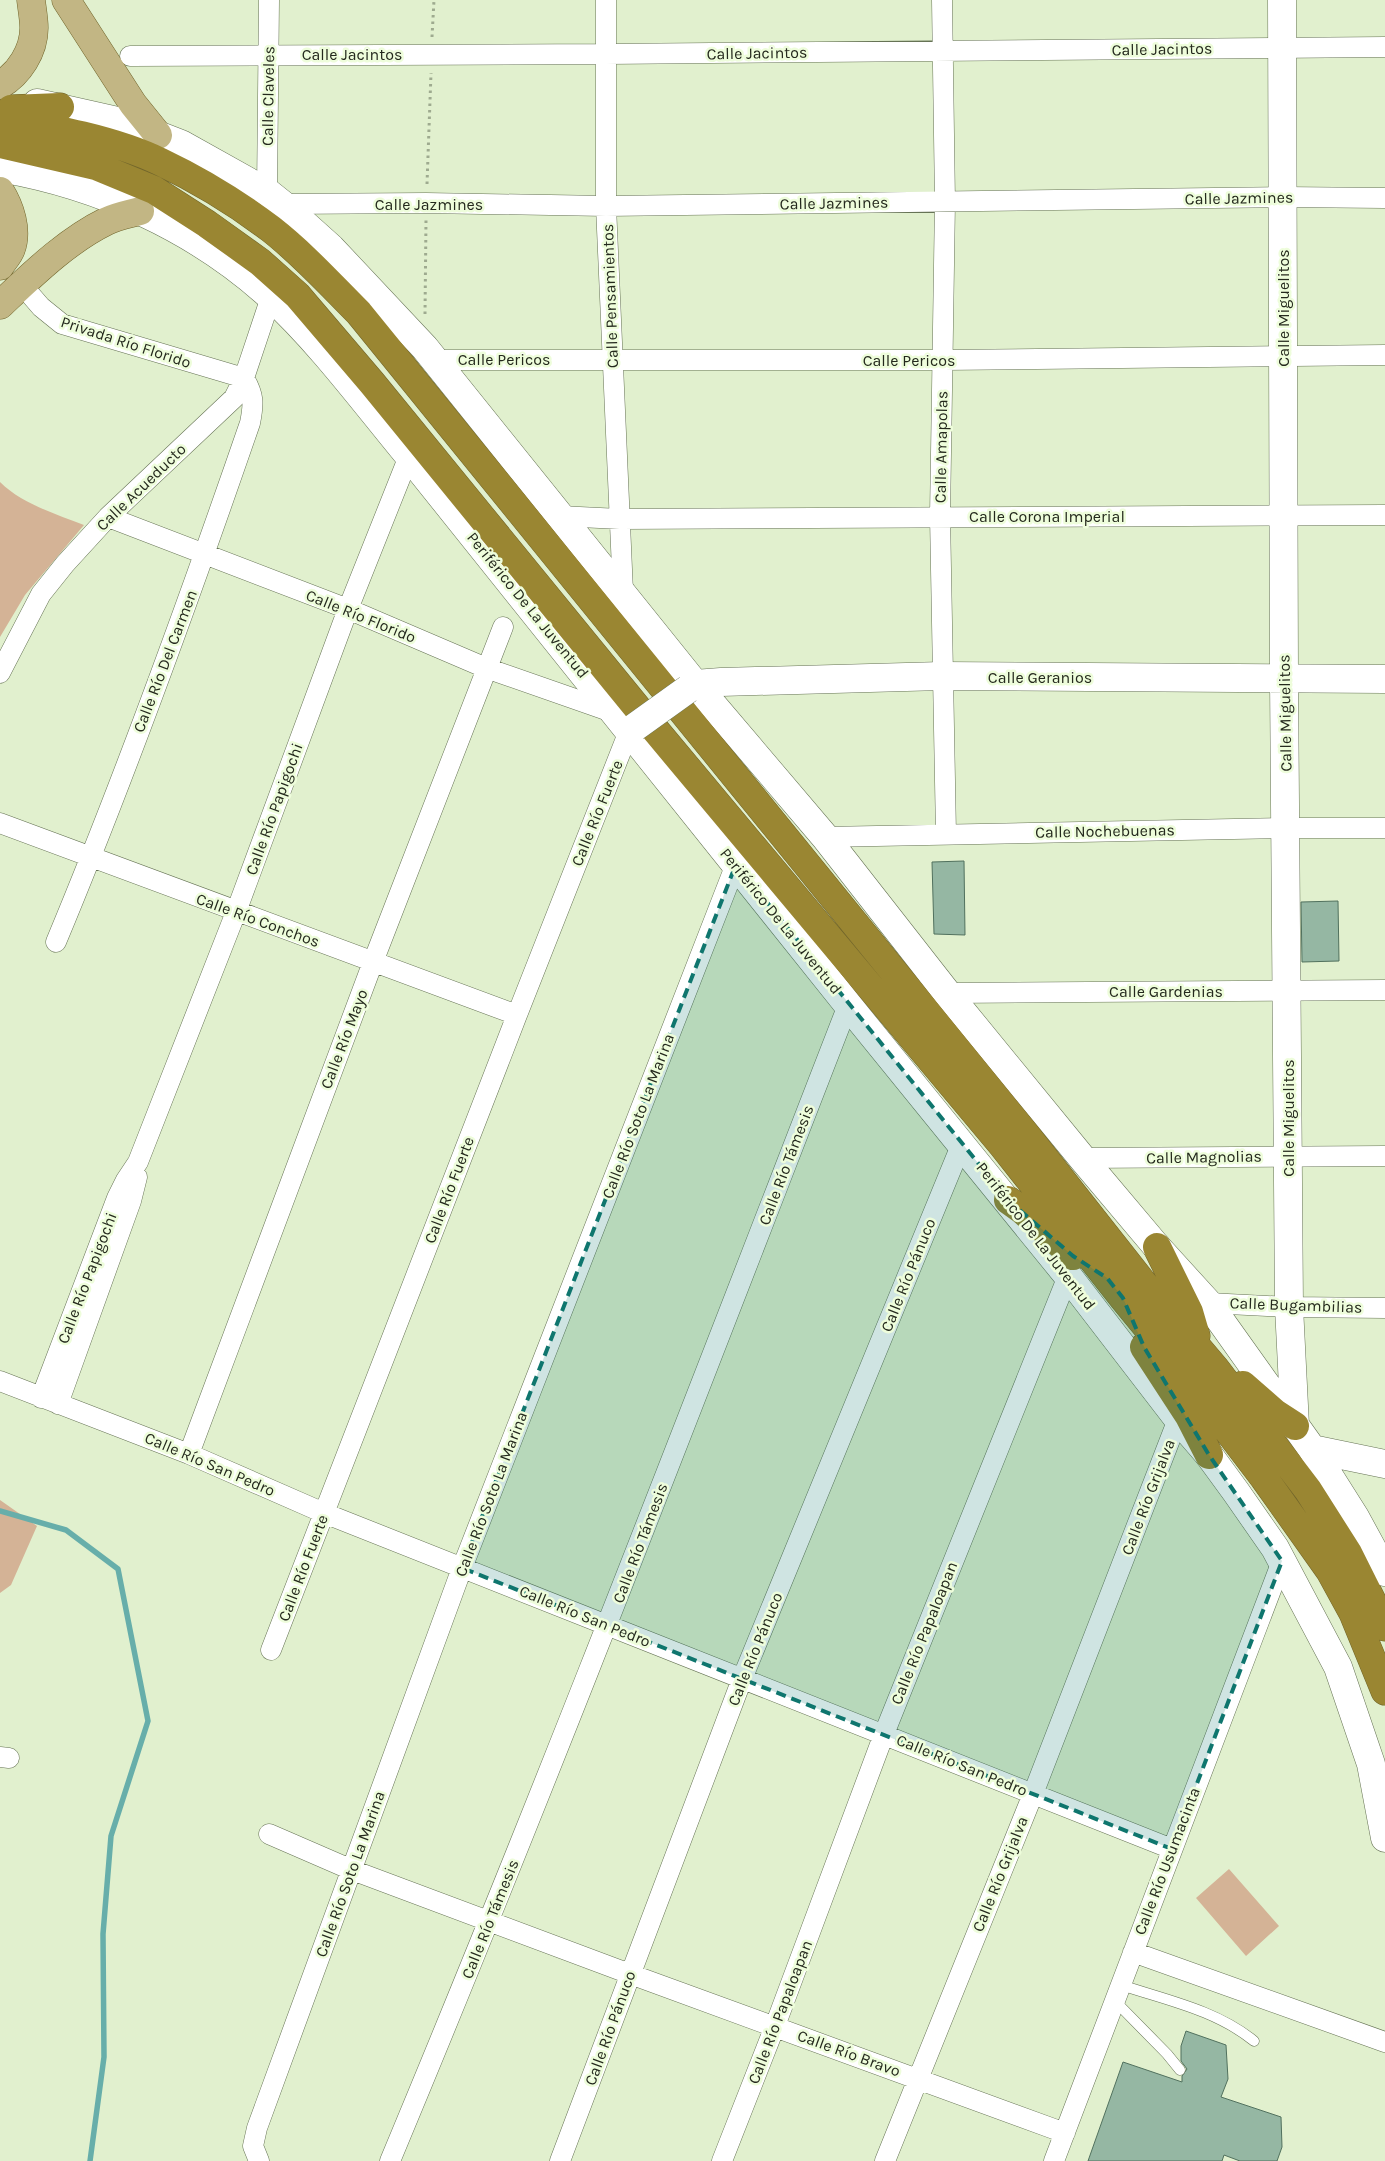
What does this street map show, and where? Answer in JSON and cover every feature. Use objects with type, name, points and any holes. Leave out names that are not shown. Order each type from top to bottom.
[{"type":"highway","points":[[0,110],[60,107]]},
{"type":"highway","points":[[0,119],[43,127],[110,144],[160,161],[216,192],[271,229],[309,263],[359,313],[1018,1124],[1143,1283],[1215,1368],[1308,1490],[1348,1553],[1385,1626]]},
{"type":"highway","name":"Periférico De La Juventud","points":[[0,144],[96,166],[154,190],[208,224],[260,262],[297,295],[372,383],[652,726],[1003,1146],[1115,1288],[1178,1364],[1304,1533],[1330,1571],[1353,1613],[1385,1691]]},
{"type":"highway","points":[[1008,1200],[1022,1210],[1073,1256],[1115,1288],[1144,1347],[1190,1416],[1209,1454]]},
{"type":"highway","points":[[1157,1247],[1192,1318],[1198,1347]]},
{"type":"highway","points":[[1215,1368],[1234,1376],[1275,1413],[1295,1426]]},
{"type":"main road","points":[[0,85],[10,79],[27,57],[34,30],[31,0]]},
{"type":"main road","points":[[66,0],[132,104],[158,135]]},
{"type":"main road","name":"Calle Miguelitos","points":[[1282,0],[1284,679],[1288,1156],[1290,1306],[1295,1426]]},
{"type":"main road","points":[[0,95],[126,123],[181,144],[274,198],[330,248],[429,354],[559,516],[623,592],[692,686],[825,838],[947,993],[1082,1158],[1157,1247],[1208,1302],[1312,1449],[1382,1562]]},
{"type":"main road","name":"Periférico De La Juventud","points":[[0,168],[75,185],[108,196],[140,210],[204,247],[245,274],[271,297],[319,348],[409,456],[626,724],[848,1005],[1008,1200],[1178,1419],[1209,1454],[1282,1561],[1338,1667],[1371,1764],[1385,1838]]},
{"type":"main road","points":[[0,191],[6,200],[14,224],[11,248],[0,266]]},
{"type":"main road","points":[[0,305],[69,245],[90,230],[109,220],[140,210]]},
{"type":"main road","name":"Calle Geranios","points":[[692,686],[942,676],[1385,679]]},
{"type":"main road","points":[[626,724],[692,686]]},
{"type":"main road","points":[[1312,1449],[1385,1464]]},
{"type":"street","name":"Calle Claveles","points":[[269,0],[274,198]]},
{"type":"street","name":"Calle Pensamientos","points":[[606,0],[606,206],[623,592]]},
{"type":"street","name":"Calle Amapolas","points":[[942,0],[945,202],[940,516],[946,834]]},
{"type":"street","name":"Calle Jacintos","points":[[130,56],[1385,47]]},
{"type":"street","name":"Calle Jazmines","points":[[274,198],[606,206],[1283,197],[1385,198]]},
{"type":"street","name":"Privada Río Florido","points":[[22,285],[41,307],[62,324],[244,378]]},
{"type":"street","name":"Calle Acueducto","points":[[0,673],[42,594],[65,564],[108,517],[234,398],[244,378],[271,297]]},
{"type":"street","name":"Calle Pericos","points":[[429,354],[613,360],[943,360],[1385,355]]},
{"type":"street","name":"Calle Río Del Carmen","points":[[56,942],[91,857],[204,555],[250,422],[253,404],[252,391],[244,378]]},
{"type":"street","name":"Calle Río Papigochi","points":[[50,1401],[117,1198],[138,1162],[236,912],[348,609],[409,456]]},
{"type":"street","name":"Calle Corona Imperial","points":[[559,516],[620,519],[1385,515]]},
{"type":"street","name":"Calle Río Florido","points":[[108,517],[348,609],[486,668],[626,724]]},
{"type":"street","name":"Calle Río Mayo","points":[[189,1454],[373,962],[503,627]]},
{"type":"street","name":"Calle Río Fuerte","points":[[270,1650],[517,1015],[626,724]]},
{"type":"street","name":"Calle Río Conchos","points":[[0,824],[517,1015]]},
{"type":"street","name":"Calle Nochebuenas","points":[[825,838],[946,834],[1385,828]]},
{"type":"street","name":"Calle Río Soto La Marina","points":[[259,2161],[253,2146],[257,2128],[462,1568],[736,864]]},
{"type":"street","name":"Calle Gardenias","points":[[947,993],[1385,990]]},
{"type":"street","name":"Calle Río Támesis","points":[[390,2161],[490,1921],[608,1625],[848,1005]]},
{"type":"street","name":"Calle Río Pánuco","points":[[560,2161],[742,1678],[962,1143]]},
{"type":"street","name":"Calle Magnolias","points":[[1082,1158],[1385,1156]]},
{"type":"street","name":"Calle Río Papaloapan","points":[[722,2161],[775,2026],[884,1734],[1068,1276]]},
{"type":"street","name":"Calle Bugambilias","points":[[1208,1302],[1385,1308]]},
{"type":"street","name":"Calle Río San Pedro","points":[[0,1382],[189,1454],[324,1513],[1172,1849]]},
{"type":"street","name":"Calle Río Grijalva","points":[[885,2161],[1033,1794],[1178,1419]]},
{"type":"street","name":"Calle Río Usumacinta","points":[[1054,2161],[1282,1561]]},
{"type":"street","name":"Calle Río Bravo","points":[[269,1834],[352,1870],[1065,2133]]},
{"type":"street","points":[[1133,1952],[1385,2042]]},
{"type":"lane","points":[[1118,1993],[1218,2018],[1240,2029],[1254,2041]]},
{"type":"lane","points":[[1118,1993],[1180,2070]]},
{"type":"path","points":[[429,354],[426,203],[434,0]]},
{"type":"highlighted area","points":[[736,864],[1008,1200],[1073,1256],[1107,1278],[1123,1298],[1144,1347],[1209,1455],[1282,1561],[1172,1849],[462,1568]]},
{"type":"shaded area","points":[[0,482],[29,502],[84,525],[25,595],[0,637]]},
{"type":"shaded area","points":[[0,1500],[37,1526],[11,1585],[0,1593]]},
{"type":"shaded area","points":[[1229,1869],[1279,1926],[1246,1956],[1196,1898]]},
{"type":"building","points":[[964,861],[965,935],[934,934],[932,862]]},
{"type":"building","points":[[1338,901],[1339,961],[1302,962],[1301,902]]},
{"type":"building","points":[[1186,2031],[1226,2045],[1228,2079],[1221,2097],[1281,2117],[1282,2147],[1277,2161],[1240,2161],[1224,2155],[1222,2161],[1088,2161],[1123,2062],[1182,2082],[1182,2076],[1187,2069],[1181,2061],[1181,2046]]},
{"type":"waterway","points":[[0,1511],[66,1530],[118,1569],[148,1721],[111,1836],[103,1934],[104,2057],[90,2161]]}]
